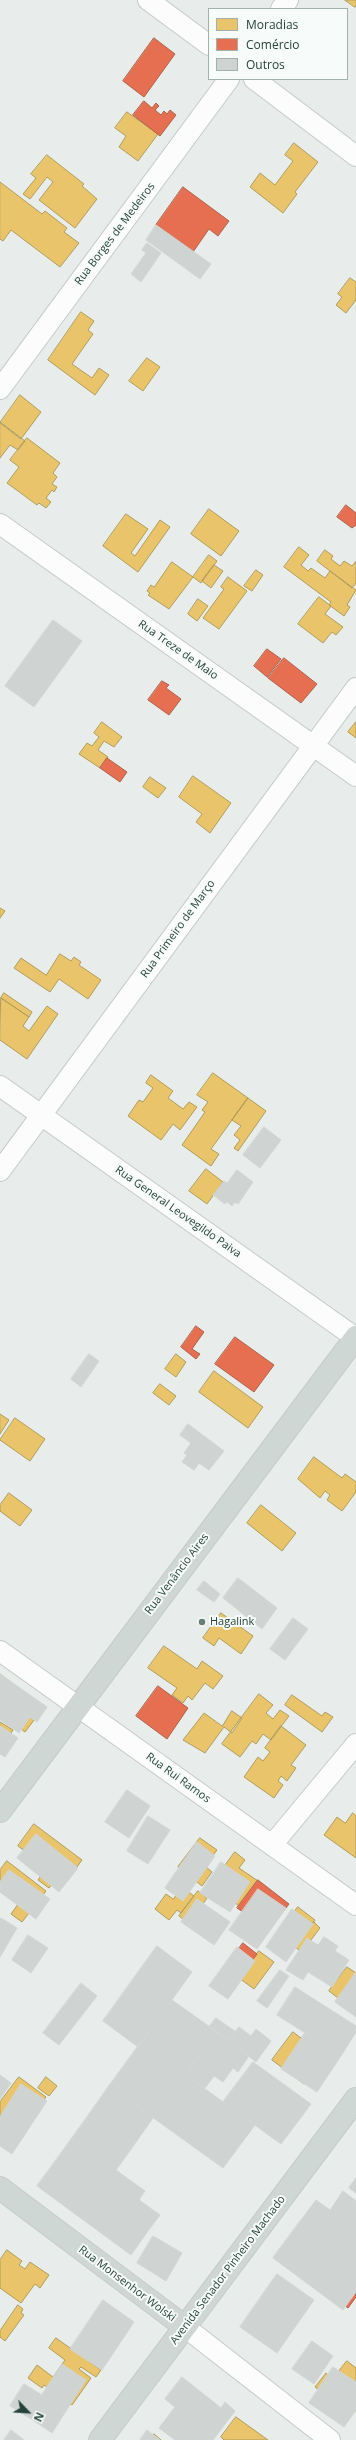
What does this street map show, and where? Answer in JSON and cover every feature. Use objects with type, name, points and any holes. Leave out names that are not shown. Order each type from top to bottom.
[{"type":"main road","name":"Rua Venâncio Aires","points":[[0,1811],[78,1705],[356,1338]]},
{"type":"main road","name":"Avenida Senador Pinheiro Machado","points":[[100,2440],[356,2099]]},
{"type":"main road","name":"Rua Monsenhor Wolski","points":[[0,2188],[185,2327]]},
{"type":"street","points":[[148,0],[208,44]]},
{"type":"street","points":[[282,8],[288,0]]},
{"type":"street","name":"Rua Borges de Medeiros","points":[[0,388],[228,80]]},
{"type":"street","points":[[255,80],[356,156]]},
{"type":"street","name":"Rua Treze de Maio","points":[[0,524],[356,776]]},
{"type":"street","name":"Rua Primeiro de Março","points":[[0,1171],[356,688]]},
{"type":"street","name":"Rua General Leovegildo Paiva","points":[[0,1086],[356,1338]]},
{"type":"street","name":"Rua Rui Ramos","points":[[0,1651],[78,1705],[356,1905]]},
{"type":"street","points":[[272,1845],[356,1744]]},
{"type":"street","name":"Rua Monsenhor Wolski","points":[[185,2327],[330,2440]]},
{"type":"building: Moradias","points":[[345,0],[356,0],[356,6],[355,7]]},
{"type":"building: Moradias","points":[[127,112],[158,134],[138,161],[119,147],[126,136],[115,128]]},
{"type":"building: Moradias","points":[[294,143],[318,162],[295,192],[297,194],[283,213],[250,187],[260,173],[275,185],[293,161],[285,155]]},
{"type":"building: Moradias","points":[[47,155],[84,184],[82,186],[97,199],[75,228],[39,200],[53,182],[47,177],[30,199],[23,194],[36,178],[31,174]]},
{"type":"building: Moradias","points":[[0,182],[42,214],[45,211],[67,228],[64,232],[79,243],[60,267],[11,230],[3,241],[0,239]]},
{"type":"building: Moradias","points":[[350,278],[356,282],[356,300],[346,313],[336,305],[342,297],[338,294]]},
{"type":"building: Moradias","points":[[81,312],[94,321],[88,330],[93,334],[72,364],[92,378],[99,368],[109,375],[95,395],[48,360]]},
{"type":"building: Moradias","points":[[147,358],[160,367],[143,391],[129,381]]},
{"type":"building: Moradias","points":[[20,395],[41,412],[21,439],[0,423]]},
{"type":"building: Moradias","points":[[0,422],[25,441],[18,450],[10,445],[0,458]]},
{"type":"building: Moradias","points":[[27,438],[60,463],[53,473],[57,477],[52,484],[57,487],[54,492],[52,490],[46,498],[51,502],[46,508],[39,503],[37,505],[7,483],[19,467],[10,460]]},
{"type":"building: Moradias","points":[[209,509],[239,531],[221,556],[191,534]]},
{"type":"building: Moradias","points":[[126,514],[148,529],[131,553],[135,556],[160,520],[170,527],[138,572],[103,546]]},
{"type":"building: Moradias","points":[[299,547],[309,555],[301,565],[308,571],[311,568],[325,578],[330,571],[356,590],[347,605],[350,607],[344,616],[329,605],[331,602],[284,567]]},
{"type":"building: Moradias","points":[[325,550],[333,556],[331,559],[340,566],[344,561],[352,566],[356,561],[356,583],[352,588],[317,561]]},
{"type":"building: Moradias","points":[[209,555],[217,561],[201,583],[193,577]]},
{"type":"building: Moradias","points":[[172,562],[193,577],[169,609],[148,595],[150,593],[147,591],[151,585],[154,587]]},
{"type":"building: Moradias","points":[[214,565],[223,571],[211,588],[202,581]]},
{"type":"building: Moradias","points":[[256,570],[263,575],[252,591],[244,586]]},
{"type":"building: Moradias","points":[[228,577],[247,591],[219,629],[203,618],[224,589],[221,587]]},
{"type":"building: Moradias","points":[[319,597],[331,606],[325,614],[343,627],[336,635],[332,632],[323,643],[298,624]]},
{"type":"building: Moradias","points":[[198,599],[208,606],[197,621],[188,614]]},
{"type":"building: Moradias","points":[[102,722],[122,737],[114,747],[104,741],[98,750],[108,757],[100,768],[79,754],[87,743],[92,746],[99,737],[94,733]]},
{"type":"building: Moradias","points":[[356,722],[356,738],[348,732]]},
{"type":"building: Moradias","points":[[193,776],[231,803],[210,833],[196,822],[202,814],[179,797]]},
{"type":"building: Moradias","points":[[150,777],[166,788],[158,798],[143,787]]},
{"type":"building: Moradias","points":[[0,908],[5,911],[0,918]]},
{"type":"building: Moradias","points":[[60,954],[71,961],[74,957],[81,962],[79,965],[101,980],[88,999],[59,979],[50,992],[14,968],[21,958],[46,975]]},
{"type":"building: Moradias","points":[[4,993],[32,1012],[29,1017],[1,998]]},
{"type":"building: Moradias","points":[[1,998],[29,1017],[23,1026],[29,1031],[47,1006],[58,1014],[27,1059],[0,1040]]},
{"type":"building: Moradias","points":[[213,1073],[248,1098],[211,1149],[219,1154],[211,1166],[182,1145],[205,1112],[202,1110],[208,1102],[197,1095]]},
{"type":"building: Moradias","points":[[151,1075],[173,1091],[168,1098],[183,1109],[189,1102],[197,1107],[180,1130],[173,1124],[161,1140],[128,1116],[139,1100],[143,1102],[153,1088],[146,1083]]},
{"type":"building: Moradias","points":[[248,1098],[266,1111],[238,1151],[234,1148],[240,1140],[234,1135],[241,1126],[232,1120]]},
{"type":"building: Moradias","points":[[206,1169],[223,1182],[207,1204],[189,1191]]},
{"type":"building: Moradias","points":[[176,1354],[186,1362],[176,1377],[165,1369]]},
{"type":"building: Moradias","points":[[214,1371],[263,1407],[248,1428],[199,1392]]},
{"type":"building: Moradias","points":[[160,1384],[176,1396],[169,1405],[153,1393]]},
{"type":"building: Moradias","points":[[0,1414],[9,1420],[0,1434]]},
{"type":"building: Moradias","points":[[15,1418],[45,1439],[30,1461],[0,1440]]},
{"type":"building: Moradias","points":[[314,1457],[342,1478],[345,1474],[356,1482],[356,1492],[342,1511],[327,1500],[330,1495],[325,1491],[320,1498],[298,1479]]},
{"type":"building: Moradias","points":[[9,1493],[32,1510],[20,1526],[0,1511],[0,1505]]},
{"type":"building: Moradias","points":[[261,1505],[296,1533],[282,1551],[247,1523]]},
{"type":"building: Moradias","points":[[221,1613],[253,1636],[241,1654],[219,1638],[214,1646],[203,1638]]},
{"type":"building: Moradias","points":[[164,1646],[197,1669],[202,1661],[223,1676],[213,1689],[205,1683],[192,1700],[188,1696],[183,1703],[172,1695],[177,1688],[148,1668]]},
{"type":"building: Moradias","points":[[0,1674],[44,1707],[25,1732],[0,1713]]},
{"type":"building: Moradias","points":[[259,1694],[273,1705],[266,1713],[273,1719],[280,1710],[289,1716],[271,1740],[263,1734],[256,1744],[252,1741],[240,1757],[222,1744]]},
{"type":"building: Moradias","points":[[292,1695],[322,1716],[325,1712],[333,1717],[322,1732],[285,1705]]},
{"type":"building: Moradias","points":[[232,1711],[242,1718],[232,1733],[224,1727],[205,1753],[183,1740],[204,1713],[222,1726]]},
{"type":"building: Moradias","points":[[0,1722],[13,1730],[2,1748],[0,1747]]},
{"type":"building: Moradias","points":[[281,1726],[306,1745],[291,1765],[296,1768],[287,1781],[281,1776],[278,1781],[283,1785],[274,1798],[244,1777],[258,1757],[263,1761],[270,1752],[265,1748]]},
{"type":"building: Moradias","points":[[353,1813],[356,1816],[356,1858],[324,1835],[337,1817],[345,1823]]},
{"type":"building: Moradias","points":[[34,1824],[82,1860],[66,1882],[58,1876],[49,1888],[38,1880],[47,1867],[18,1846]]},
{"type":"building: Moradias","points":[[200,1838],[217,1850],[205,1866],[212,1872],[202,1886],[178,1867]]},
{"type":"building: Moradias","points":[[235,1852],[245,1860],[239,1868],[258,1881],[239,1906],[234,1902],[231,1905],[208,1889]]},
{"type":"building: Moradias","points":[[7,1861],[46,1891],[22,1922],[11,1914],[21,1900],[0,1885],[0,1870]]},
{"type":"building: Moradias","points":[[182,1887],[194,1896],[181,1913],[177,1910],[169,1920],[155,1909],[166,1894],[173,1899]]},
{"type":"building: Moradias","points":[[198,1891],[207,1898],[203,1904],[227,1921],[212,1941],[179,1916]]},
{"type":"building: Moradias","points":[[298,1907],[315,1920],[291,1952],[283,1946],[278,1951],[269,1945]]},
{"type":"building: Moradias","points":[[314,1922],[320,1928],[302,1952],[295,1947]]},
{"type":"building: Moradias","points":[[259,1951],[274,1962],[254,1989],[239,1978]]},
{"type":"building: Moradias","points":[[347,1967],[356,1973],[356,2012],[329,1991]]},
{"type":"building: Moradias","points":[[293,2032],[325,2056],[304,2084],[272,2060]]},
{"type":"building: Moradias","points":[[19,2077],[46,2097],[26,2124],[18,2117],[5,2134],[0,2130],[0,2102]]},
{"type":"building: Moradias","points":[[46,2077],[57,2086],[49,2096],[38,2088]]},
{"type":"building: Moradias","points":[[347,2200],[356,2207],[356,2243],[347,2254],[333,2243],[335,2240],[326,2234],[333,2225],[329,2223]]},
{"type":"building: Moradias","points":[[315,2212],[327,2221],[316,2236],[303,2227]]},
{"type":"building: Moradias","points":[[7,2250],[22,2261],[19,2265],[25,2269],[30,2262],[49,2275],[40,2288],[35,2284],[21,2303],[0,2288],[0,2260]]},
{"type":"building: Moradias","points":[[294,2287],[308,2298],[271,2346],[260,2337],[265,2331],[253,2321],[273,2295],[282,2302]]},
{"type":"building: Moradias","points":[[18,2305],[23,2309],[21,2313],[24,2315],[5,2341],[0,2337],[0,2331]]},
{"type":"building: Moradias","points":[[56,2338],[101,2370],[96,2377],[81,2367],[79,2369],[91,2378],[72,2405],[44,2385],[42,2388],[28,2378],[37,2365],[53,2377],[65,2360],[49,2348]]},
{"type":"building: Moradias","points":[[347,2361],[356,2368],[356,2410],[351,2416],[315,2387],[326,2373],[332,2379]]},
{"type":"building: Moradias","points":[[236,2417],[268,2440],[224,2440],[221,2437]]},
{"type":"building: Moradias","points":[[154,2434],[161,2440],[150,2440]]},
{"type":"building: Comércio","points":[[154,38],[175,54],[144,97],[123,81]]},
{"type":"building: Comércio","points":[[144,101],[152,108],[156,103],[159,106],[155,110],[161,115],[164,111],[167,114],[170,110],[176,115],[160,136],[133,115]]},
{"type":"building: Comércio","points":[[183,187],[229,221],[218,236],[209,229],[193,252],[156,225]]},
{"type":"building: Comércio","points":[[346,505],[356,513],[356,525],[352,528],[337,517]]},
{"type":"building: Comércio","points":[[267,649],[281,659],[267,677],[254,666]]},
{"type":"building: Comércio","points":[[284,658],[317,684],[301,703],[268,678]]},
{"type":"building: Comércio","points":[[162,681],[169,685],[166,688],[181,699],[169,715],[148,700]]},
{"type":"building: Comércio","points":[[107,758],[127,772],[120,782],[100,768]]},
{"type":"building: Comércio","points":[[196,1326],[204,1332],[192,1349],[200,1354],[196,1359],[181,1347]]},
{"type":"building: Comércio","points":[[235,1337],[274,1365],[254,1392],[215,1364]]},
{"type":"building: Comércio","points":[[158,1686],[188,1708],[167,1739],[136,1716]]},
{"type":"building: Comércio","points":[[258,1880],[289,1904],[260,1942],[238,1925],[246,1914],[237,1908]]},
{"type":"building: Comércio","points":[[243,1943],[257,1954],[228,1993],[214,1982]]},
{"type":"building: Comércio","points":[[304,2233],[317,2243],[320,2239],[356,2267],[356,2297],[348,2308],[326,2291],[324,2294],[282,2262]]},
{"type":"building: Outros","points":[[156,225],[211,264],[200,279],[146,240]]},
{"type":"building: Outros","points":[[147,243],[161,253],[141,282],[131,274],[146,253],[142,250]]},
{"type":"building: Outros","points":[[53,620],[82,641],[34,707],[5,686]]},
{"type":"building: Outros","points":[[264,1127],[281,1140],[260,1168],[243,1155]]},
{"type":"building: Outros","points":[[237,1170],[253,1182],[238,1204],[235,1202],[232,1206],[227,1202],[225,1204],[213,1195],[224,1181],[227,1183]]},
{"type":"building: Outros","points":[[89,1354],[99,1361],[81,1387],[71,1379]]},
{"type":"building: Outros","points":[[188,1424],[224,1451],[209,1470],[199,1463],[194,1470],[182,1462],[187,1455],[184,1453],[191,1443],[180,1435]]},
{"type":"building: Outros","points":[[238,1578],[277,1608],[262,1629],[223,1598]]},
{"type":"building: Outros","points":[[204,1581],[220,1594],[214,1602],[197,1590]]},
{"type":"building: Outros","points":[[293,1618],[308,1629],[285,1660],[270,1649]]},
{"type":"building: Outros","points":[[0,1674],[47,1707],[37,1722],[0,1696]]},
{"type":"building: Outros","points":[[0,1696],[30,1717],[19,1733],[0,1720]]},
{"type":"building: Outros","points":[[0,1726],[18,1738],[5,1757],[0,1754]]},
{"type":"building: Outros","points":[[127,1790],[150,1806],[129,1838],[105,1822]]},
{"type":"building: Outros","points":[[148,1816],[170,1830],[148,1864],[127,1851]]},
{"type":"building: Outros","points":[[36,1834],[78,1868],[59,1892],[17,1858]]},
{"type":"building: Outros","points":[[197,1842],[215,1856],[183,1901],[165,1888]]},
{"type":"building: Outros","points":[[221,1862],[250,1882],[230,1912],[200,1893]]},
{"type":"building: Outros","points":[[9,1870],[50,1899],[36,1919],[0,1892],[0,1882]]},
{"type":"building: Outros","points":[[258,1889],[286,1908],[257,1949],[229,1930]]},
{"type":"building: Outros","points":[[197,1899],[230,1922],[214,1945],[181,1922]]},
{"type":"building: Outros","points":[[292,1909],[313,1924],[286,1962],[266,1947]]},
{"type":"building: Outros","points":[[1,1918],[17,1928],[0,1957],[0,1919]]},
{"type":"building: Outros","points":[[28,1935],[48,1948],[31,1973],[12,1960]]},
{"type":"building: Outros","points":[[324,1937],[338,1946],[335,1951],[349,1960],[332,1987],[308,1972],[303,1980],[286,1970],[307,1938],[318,1945]]},
{"type":"building: Outros","points":[[157,1946],[192,1972],[138,2047],[103,2021]]},
{"type":"building: Outros","points":[[237,1947],[255,1961],[228,1999],[209,1986]]},
{"type":"building: Outros","points":[[280,1970],[289,1976],[267,2008],[257,2001]]},
{"type":"building: Outros","points":[[356,1972],[356,2017],[335,2002]]},
{"type":"building: Outros","points":[[81,1983],[97,1996],[59,2045],[43,2033]]},
{"type":"building: Outros","points":[[295,1987],[356,2026],[356,2032],[341,2056],[277,2015]]},
{"type":"building: Outros","points":[[172,2000],[217,2032],[176,2088],[131,2056]]},
{"type":"building: Outros","points":[[216,2018],[236,2032],[229,2041],[209,2027]]},
{"type":"building: Outros","points":[[239,2027],[251,2036],[256,2029],[271,2041],[256,2062],[229,2041]]},
{"type":"building: Outros","points":[[217,2032],[249,2056],[238,2072],[233,2068],[223,2082],[214,2076],[205,2088],[186,2075]]},
{"type":"building: Outros","points":[[305,2033],[341,2056],[317,2092],[281,2069]]},
{"type":"building: Outros","points":[[131,2056],[176,2088],[186,2075],[255,2125],[223,2168],[109,2086]]},
{"type":"building: Outros","points":[[253,2062],[311,2104],[281,2144],[223,2102]]},
{"type":"building: Outros","points":[[0,2075],[11,2083],[0,2099]]},
{"type":"building: Outros","points":[[21,2084],[47,2101],[12,2154],[0,2146],[0,2117]]},
{"type":"building: Outros","points":[[109,2086],[153,2118],[129,2152],[85,2120]]},
{"type":"building: Outros","points":[[85,2120],[129,2152],[116,2170],[145,2191],[139,2200],[160,2215],[148,2231],[54,2163]]},
{"type":"building: Outros","points":[[54,2163],[148,2231],[131,2255],[37,2186]]},
{"type":"building: Outros","points":[[356,2178],[356,2193],[349,2188]]},
{"type":"building: Outros","points":[[343,2191],[356,2201],[356,2261],[301,2220],[316,2200],[330,2210]]},
{"type":"building: Outros","points":[[301,2220],[356,2261],[356,2292],[343,2310],[273,2258]]},
{"type":"building: Outros","points":[[153,2236],[182,2253],[166,2281],[137,2263]]},
{"type":"building: Outros","points":[[277,2274],[314,2300],[277,2353],[240,2327]]},
{"type":"building: Outros","points":[[103,2300],[134,2322],[102,2370],[70,2349]]},
{"type":"building: Outros","points":[[312,2341],[333,2356],[314,2384],[292,2369]]},
{"type":"building: Outros","points":[[62,2364],[86,2380],[66,2411],[42,2395]]},
{"type":"building: Outros","points":[[333,2367],[356,2382],[356,2410],[344,2427],[309,2403]]},
{"type":"building: Outros","points":[[182,2377],[221,2408],[225,2402],[235,2411],[213,2440],[175,2440],[159,2428],[175,2407],[165,2399]]},
{"type":"building: Outros","points":[[24,2384],[42,2395],[28,2417],[10,2406]]},
{"type":"building: Outros","points":[[42,2395],[66,2411],[52,2433],[28,2417]]},
{"type":"building: Outros","points":[[11,2430],[24,2440],[4,2440]]},
{"type":"building: Outros","points":[[147,2430],[152,2434],[160,2440],[140,2440]]},
{"type":"place","name":"Hagalink","points":[[202,1622]]}]
